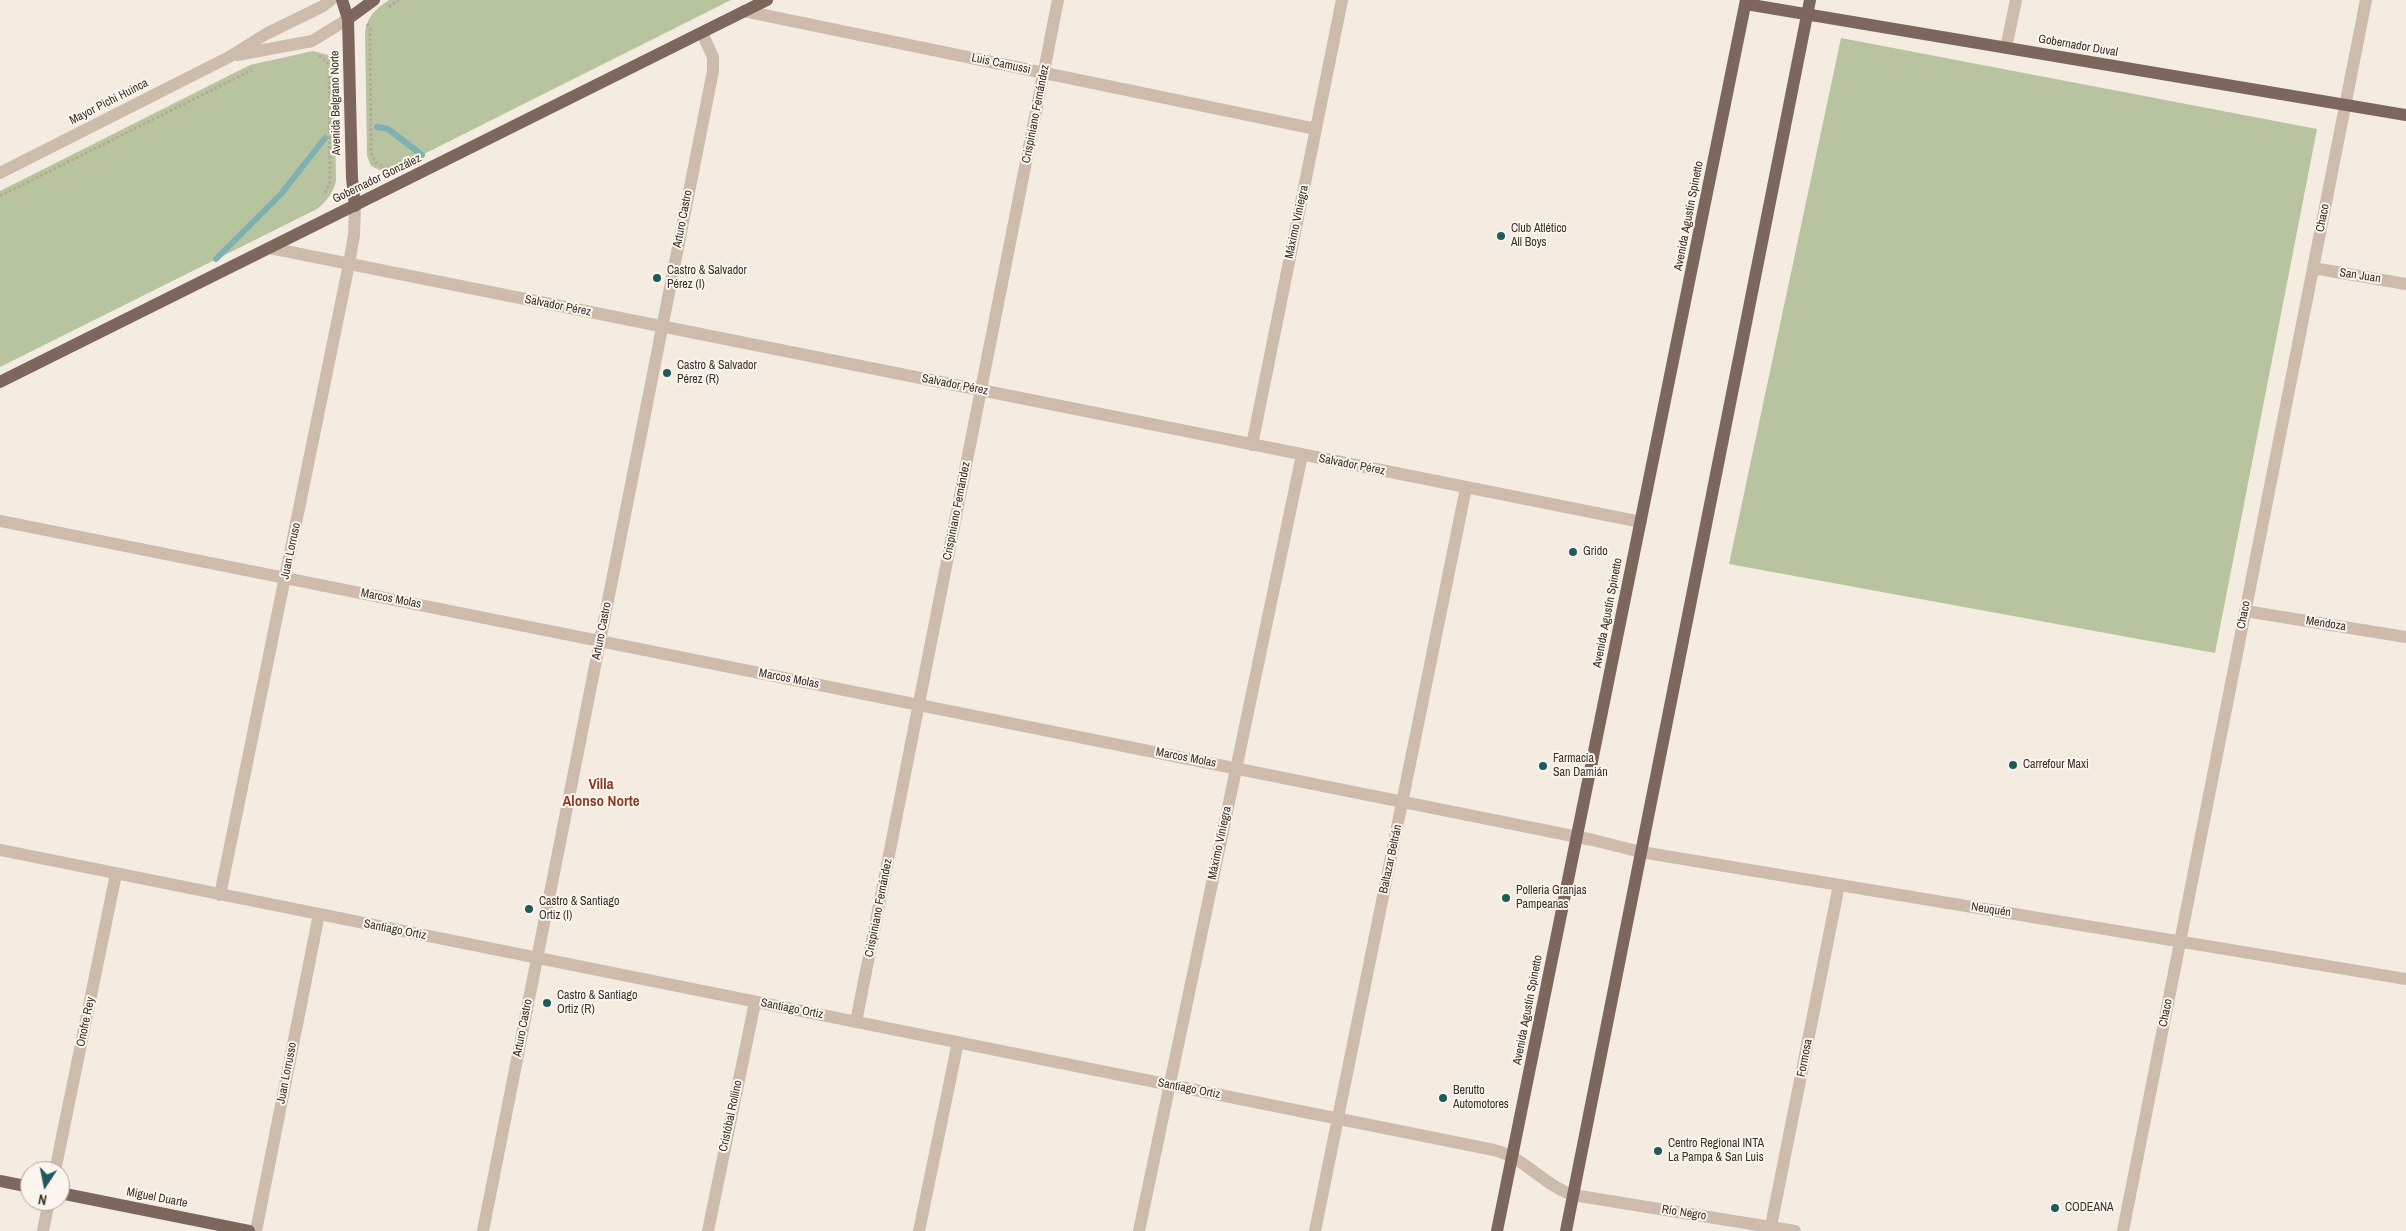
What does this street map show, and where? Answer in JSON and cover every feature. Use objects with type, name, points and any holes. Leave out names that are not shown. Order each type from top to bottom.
[{"type":"main road","name":"Avenida Belgrano Norte","points":[[342,0],[348,19],[352,178],[355,206]]},
{"type":"main road","name":"Mayor Pichi Huinca","points":[[348,19],[374,0]]},
{"type":"main road","name":"Gobernador González","points":[[0,382],[767,0]]},
{"type":"main road","points":[[1566,1231],[1810,0]]},
{"type":"main road","name":"Gobernador Duval","points":[[1746,2],[2406,116]]},
{"type":"main road","name":"Avenida Agustín Spinetto","points":[[1497,1231],[1746,2]]},
{"type":"main road","points":[[0,1181],[20,1185]]},
{"type":"main road","name":"Miguel Duarte","points":[[70,1195],[249,1231]]},
{"type":"street","name":"Mayor Pichi Huinca","points":[[0,173],[229,57],[261,37],[324,6],[331,0]]},
{"type":"street","name":"Crispiniano Fernández","points":[[856,1022],[1058,0]]},
{"type":"street","name":"Máximo Viniegra","points":[[1252,444],[1342,0]]},
{"type":"street","points":[[2006,48],[2016,0]]},
{"type":"street","name":"Chaco","points":[[2123,1231],[2366,0]]},
{"type":"street","name":"Luis Camussi","points":[[744,11],[1316,129]]},
{"type":"street","name":"Mayor Pichi Huinca","points":[[229,57],[312,41],[348,19]]},
{"type":"street","name":"Arturo Castro","points":[[483,1231],[713,71],[713,57],[702,33]]},
{"type":"street","name":"Juan Lorruso","points":[[220,895],[349,264],[354,235],[355,206]]},
{"type":"street","name":"Salvador Pérez","points":[[270,248],[1641,522]]},
{"type":"street","name":"San Juan","points":[[2313,268],[2406,284]]},
{"type":"street","name":"Máximo Viniegra","points":[[1138,1231],[1302,454]]},
{"type":"street","name":"Baltazar Beltrán","points":[[1315,1231],[1466,488]]},
{"type":"street","name":"Marcos Molas","points":[[0,521],[1577,837]]},
{"type":"street","name":"Mendoza","points":[[2245,611],[2406,637]]},
{"type":"street","name":"Neuquén","points":[[1577,837],[1641,852],[2406,979]]},
{"type":"street","name":"Santiago Ortiz","points":[[0,850],[1494,1150],[1512,1156],[1544,1182],[1573,1195]]},
{"type":"street","name":"Onofre Rey","points":[[57,1161],[116,874]]},
{"type":"street","name":"Formosa","points":[[1771,1229],[1839,885]]},
{"type":"street","name":"Juan Lorrusso","points":[[256,1231],[319,914]]},
{"type":"street","name":"Cristóbal Rollino","points":[[708,1231],[755,1002]]},
{"type":"street","points":[[919,1231],[958,1042]]},
{"type":"street","name":"Río Negro","points":[[1573,1195],[1771,1229],[1796,1231]]},
{"type":"street","points":[[43,1231],[47,1211]]},
{"type":"path","points":[[366,23],[370,28],[371,152],[374,162],[384,167],[384,172]]},
{"type":"path","points":[[314,56],[322,57],[329,66],[330,186],[324,195]]},
{"type":"path","points":[[0,196],[256,68]]},
{"type":"path","points":[[369,164],[374,162]]},
{"type":"path","points":[[330,177],[336,175]]},
{"type":"green space","points":[[389,0],[731,0],[394,169],[384,172],[371,166],[367,156],[365,33],[368,22],[373,14]]},
{"type":"green space","points":[[1841,38],[2317,129],[2215,653],[1729,564]]},
{"type":"green space","points":[[313,51],[328,55],[334,67],[336,181],[324,203],[317,209],[0,367],[0,191],[250,65]]},
{"type":"waterway","points":[[377,127],[388,129],[422,155]]},
{"type":"waterway","points":[[216,259],[281,194],[325,138]]},
{"type":"place","name":"Club Atlético All Boys","points":[[1501,236]]},
{"type":"place","name":"Castro & Salvador Pérez (I)","points":[[657,278]]},
{"type":"place","name":"Castro & Salvador Pérez (R)","points":[[667,373]]},
{"type":"place","name":"Grido","points":[[1573,552]]},
{"type":"place","name":"Carrefour Maxi","points":[[2013,765]]},
{"type":"place","name":"Farmacia San Damián","points":[[1543,766]]},
{"type":"place","name":"Polleria Granjas Pampeanas","points":[[1506,898]]},
{"type":"place","name":"Castro & Santiago Ortiz (I)","points":[[529,909]]},
{"type":"place","name":"Castro & Santiago Ortiz (R)","points":[[547,1003]]},
{"type":"place","name":"Berutto Automotores","points":[[1443,1098]]},
{"type":"place","name":"Centro Regional INTA La Pampa & San Luis","points":[[1658,1151]]},
{"type":"place","name":"CODEANA","points":[[2055,1208]]},
{"type":"district","name":"Villa Alonso Norte","points":[[601,794]]}]
